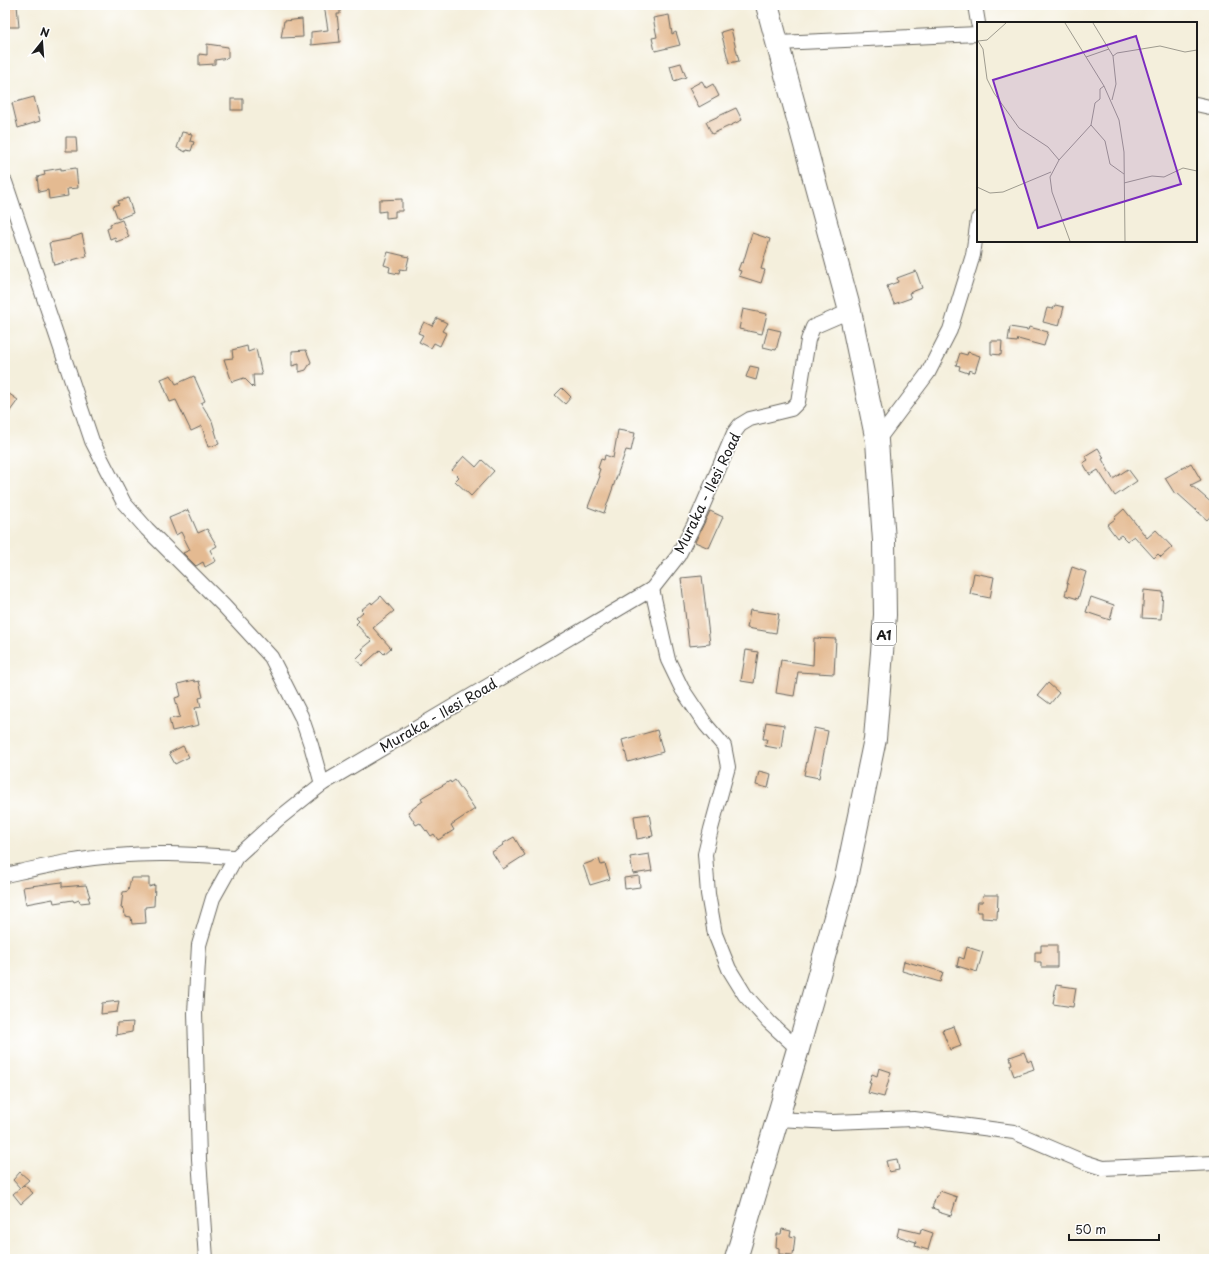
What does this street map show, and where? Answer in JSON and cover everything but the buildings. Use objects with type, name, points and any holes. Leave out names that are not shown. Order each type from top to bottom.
[{"type":"highway","name":"A1","points":[[736,1259],[798,1050],[846,878],[875,739],[885,614],[884,541],[877,441],[850,311],[767,5]]},
{"type":"street","points":[[975,5],[978,22]]},
{"type":"street","points":[[778,43],[977,34]]},
{"type":"street","points":[[1197,104],[1214,108]]},
{"type":"street","points":[[5,182],[92,441],[124,503],[147,529],[224,606],[271,657],[301,716],[312,745],[322,784]]},
{"type":"street","points":[[877,441],[928,373],[950,330],[973,255],[977,226]]},
{"type":"street","name":"Muraka - Ilesi Road","points":[[206,1259],[199,1159],[195,1013],[199,945],[213,898],[236,857],[277,820],[322,784],[652,589],[678,556],[697,519],[734,434],[740,425],[750,419],[791,409],[798,402],[808,340],[813,327],[850,311]]},
{"type":"street","points":[[652,589],[668,660],[682,689],[706,725],[724,746],[726,753],[728,767],[705,854],[708,894],[715,934],[729,969],[745,995],[769,1022],[798,1050]]},
{"type":"street","points":[[5,875],[53,865],[116,856],[167,854],[236,857]]},
{"type":"street","points":[[778,1119],[832,1122],[914,1119],[1014,1132],[1084,1162],[1103,1168],[1214,1163]]}]
